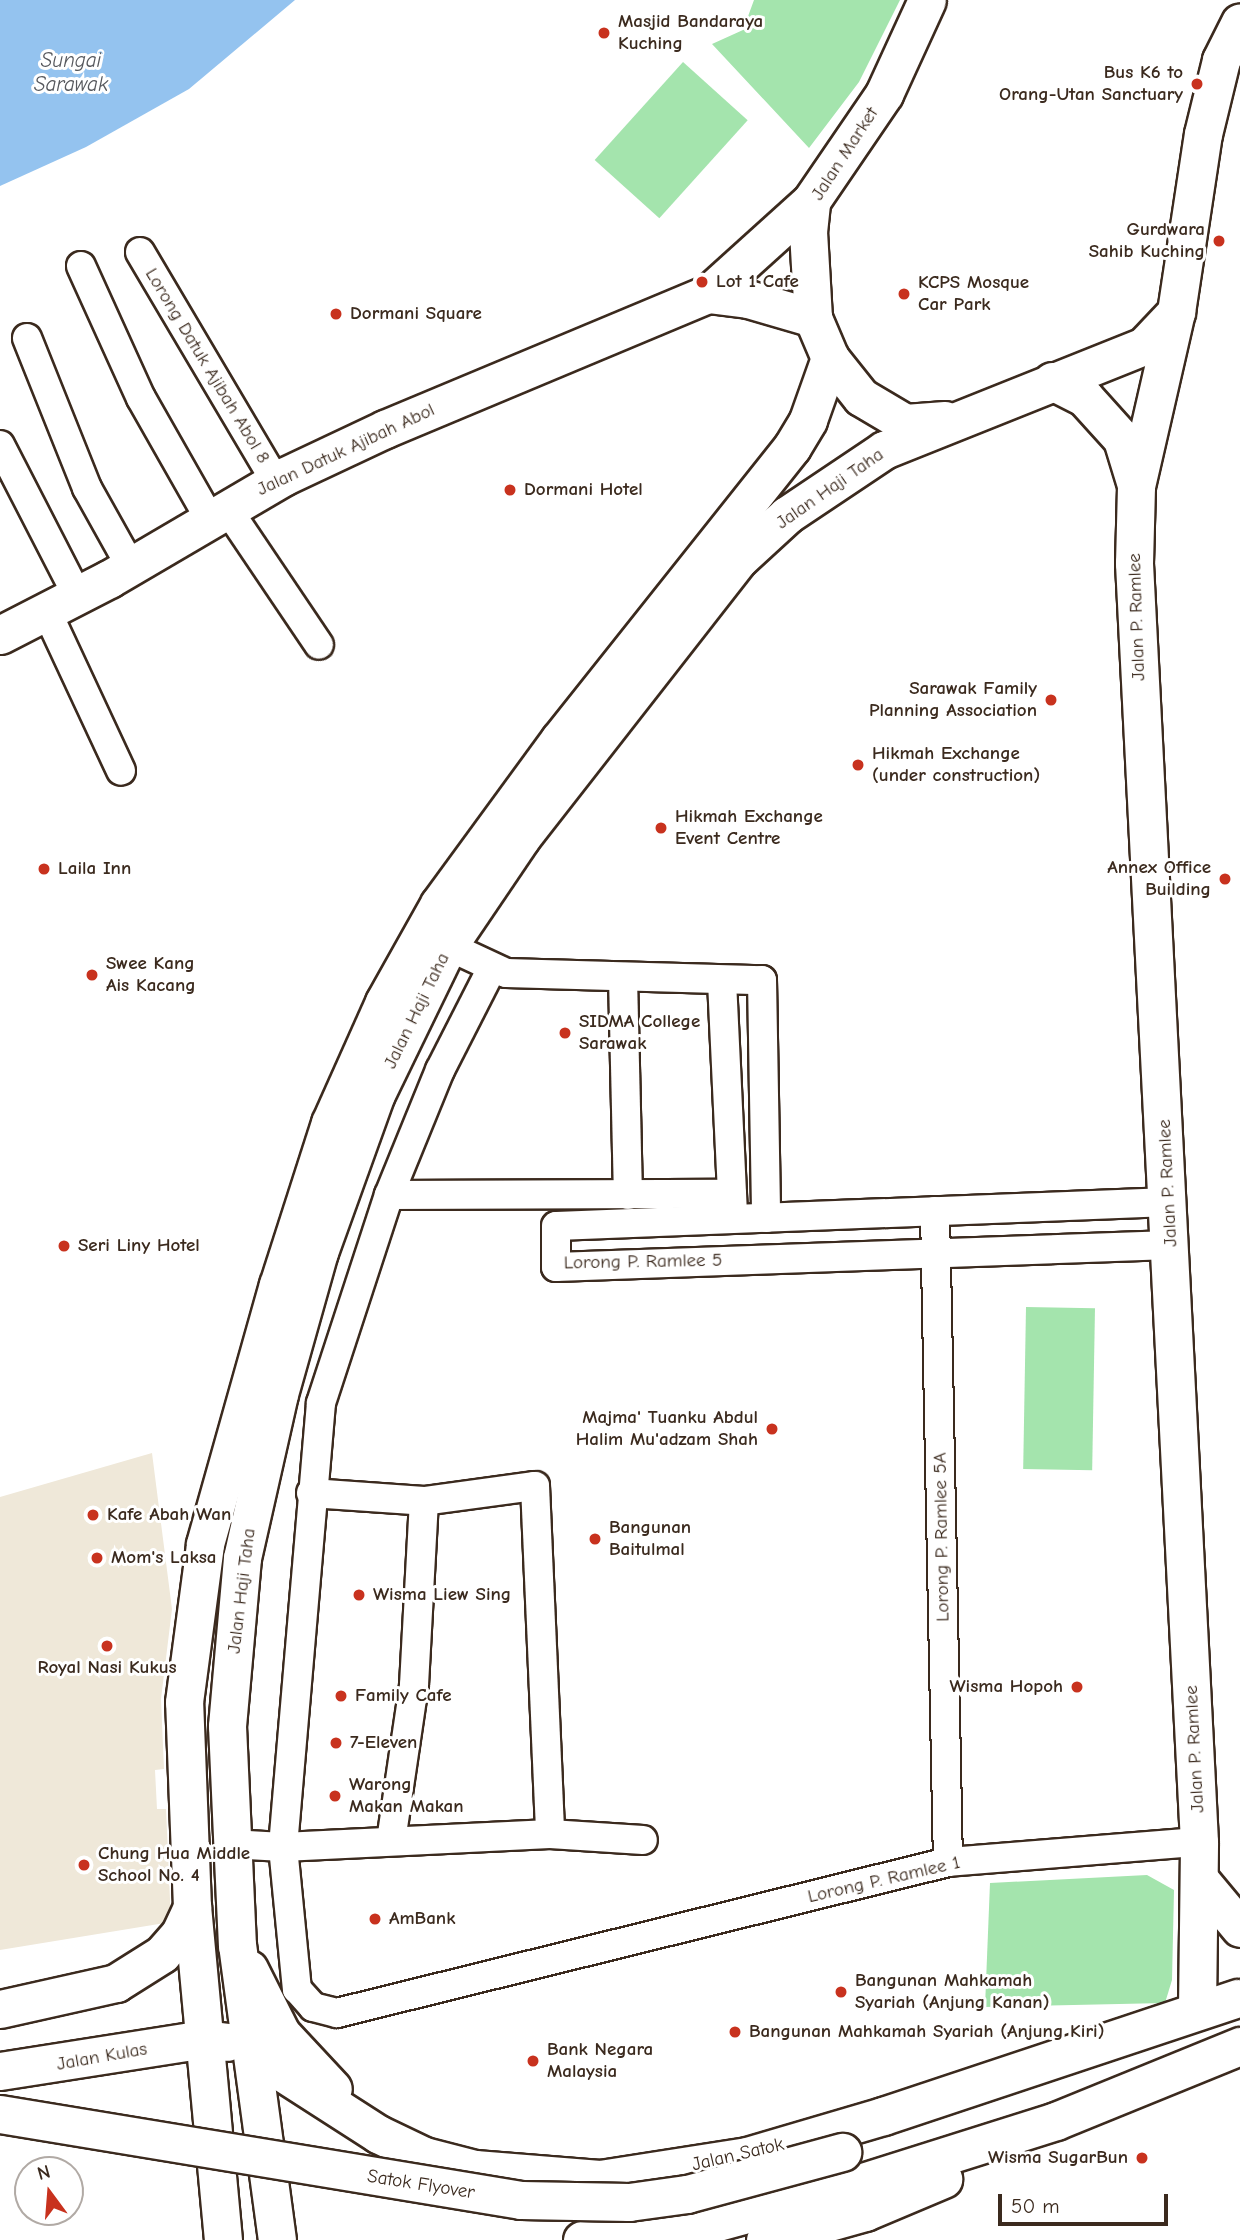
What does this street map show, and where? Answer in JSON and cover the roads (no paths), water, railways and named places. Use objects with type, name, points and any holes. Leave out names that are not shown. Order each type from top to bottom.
[{"type":"main road","name":"Jalan Market","points":[[813,318],[808,232],[811,201],[884,94],[927,0]]},
{"type":"main road","name":"Jalan P. Ramlee","points":[[1197,2010],[1199,1842],[1169,1202],[1137,647],[1136,486],[1225,105],[1221,60],[1240,22]]},
{"type":"main road","name":"Jalan Datuk Ajibah Abol","points":[[4,624],[62,603],[275,480],[386,429],[708,295],[811,201]]},
{"type":"main road","name":"Jalan Datuk Ajibah Abol","points":[[708,295],[748,299],[813,318]]},
{"type":"main road","name":"Jalan Haji Taha","points":[[277,2240],[237,1946],[230,1844],[227,1726],[242,1558],[279,1394],[319,1252],[376,1094],[448,946],[521,838],[739,559],[786,515],[873,457],[956,419],[1144,346],[1176,312]]},
{"type":"main road","points":[[813,318],[830,358],[861,397],[905,423],[956,419]]},
{"type":"main road","name":"Jalan Haji Taha","points":[[223,2240],[192,1906],[184,1702],[205,1544],[263,1330],[330,1123],[384,1002],[439,904],[559,740],[792,447],[808,420],[830,358]]},
{"type":"main road","name":"Jalan P. Ramlee","points":[[1052,381],[1086,398],[1122,439],[1136,486]]},
{"type":"main road","points":[[1200,1881],[1240,1928]]},
{"type":"main road","points":[[0,2009],[116,1983],[162,1955],[180,1933],[192,1906]]},
{"type":"main road","points":[[237,1946],[281,2032],[378,2134]]},
{"type":"main road","name":"Jalan Satok","points":[[250,2046],[280,2071],[378,2134],[424,2156],[531,2175],[600,2179],[747,2156],[883,2116],[1239,1998]]},
{"type":"main road","name":"Jalan Satok","points":[[582,2240],[696,2228],[847,2169],[1239,1998]]},
{"type":"main road","name":"Jalan Kulas","points":[[0,2071],[33,2070],[205,2039],[250,2046]]},
{"type":"main road","name":"Jalan Satok","points":[[765,2240],[865,2212],[972,2166],[1056,2121],[1240,2046]]},
{"type":"main road","name":"Satok Flyover","points":[[0,2114],[460,2192],[570,2202],[629,2202],[847,2169]]},
{"type":"main road","name":"Jalan Satok","points":[[847,2169],[1056,2121]]},
{"type":"street","name":"Lorong Datuk Ajibah Abol 8","points":[[140,252],[275,480]]},
{"type":"street","points":[[80,266],[141,398],[217,512],[318,645]]},
{"type":"street","points":[[27,338],[87,488],[130,565]]},
{"type":"street","points":[[0,444],[62,603],[121,771]]},
{"type":"street","points":[[448,946],[506,973],[762,981],[766,1218]]},
{"type":"street","name":"Lorong P. Ramlee 1","points":[[492,968],[440,1070],[389,1195],[321,1403],[311,1493],[283,1847],[297,1989],[313,2007],[337,2013],[658,1936],[948,1862],[1199,1842]]},
{"type":"street","points":[[623,977],[628,1195]]},
{"type":"street","points":[[389,1195],[628,1195],[733,1206],[722,981]]},
{"type":"street","name":"Lorong P. Ramlee 5","points":[[1169,1202],[766,1218],[733,1206],[556,1226],[556,1267],[1171,1245]]},
{"type":"street","name":"Lorong P. Ramlee 5A","points":[[935,1211],[948,1862]]},
{"type":"street","points":[[311,1493],[425,1501],[535,1486],[550,1834]]},
{"type":"street","points":[[391,1841],[414,1685],[425,1501]]},
{"type":"street","points":[[230,1844],[283,1847],[550,1834],[643,1840]]},
{"type":"water","name":"Sungai Sarawak","points":[[0,0],[295,0],[189,89],[86,147],[0,186]]},
{"type":"place","name":"Masjid Bandaraya Kuching","points":[[604,33]]},
{"type":"place","name":"Bus K6 to Orang-Utan Sanctuary","points":[[1197,84]]},
{"type":"place","name":"Gurdwara Sahib Kuching","points":[[1219,241]]},
{"type":"place","name":"Lot 1 Cafe","points":[[702,282]]},
{"type":"place","name":"KCPS Mosque Car Park","points":[[904,294]]},
{"type":"place","name":"Dormani Square","points":[[336,314]]},
{"type":"place","name":"Dormani Hotel","points":[[510,490]]},
{"type":"place","name":"Sarawak Family Planning Association","points":[[1051,700]]},
{"type":"place","name":"Hikmah Exchange (under construction)","points":[[858,765]]},
{"type":"place","name":"Hikmah Exchange Event Centre","points":[[661,828]]},
{"type":"place","name":"Laila Inn","points":[[44,869]]},
{"type":"place","name":"Annex Office Building","points":[[1225,879]]},
{"type":"place","name":"Swee Kang Ais Kacang","points":[[92,975]]},
{"type":"place","name":"SIDMA College Sarawak","points":[[565,1033]]},
{"type":"place","name":"Seri Liny Hotel","points":[[64,1246]]},
{"type":"place","name":"Majma' Tuanku Abdul Halim Mu'adzam Shah","points":[[772,1429]]},
{"type":"place","name":"Kafe Abah Wan","points":[[93,1515]]},
{"type":"place","name":"Bangunan Baitulmal","points":[[595,1539]]},
{"type":"place","name":"Mom's Laksa","points":[[97,1558]]},
{"type":"place","name":"Wisma Liew Sing","points":[[359,1595]]},
{"type":"place","name":"Royal Nasi Kukus","points":[[107,1646]]},
{"type":"place","name":"Wisma Hopoh","points":[[1077,1687]]},
{"type":"place","name":"Family Cafe","points":[[341,1696]]},
{"type":"place","name":"7-Eleven","points":[[336,1743]]},
{"type":"place","name":"Warong Makan Makan","points":[[335,1796]]},
{"type":"place","name":"Chung Hua Middle School No. 4","points":[[84,1865]]},
{"type":"place","name":"AmBank","points":[[375,1919]]},
{"type":"place","name":"Bangunan Mahkamah Syariah (Anjung Kanan)","points":[[841,1992]]},
{"type":"place","name":"Bangunan Mahkamah Syariah (Anjung Kiri)","points":[[735,2032]]},
{"type":"place","name":"Bank Negara Malaysia","points":[[533,2061]]},
{"type":"place","name":"Wisma SugarBun","points":[[1142,2158]]}]
